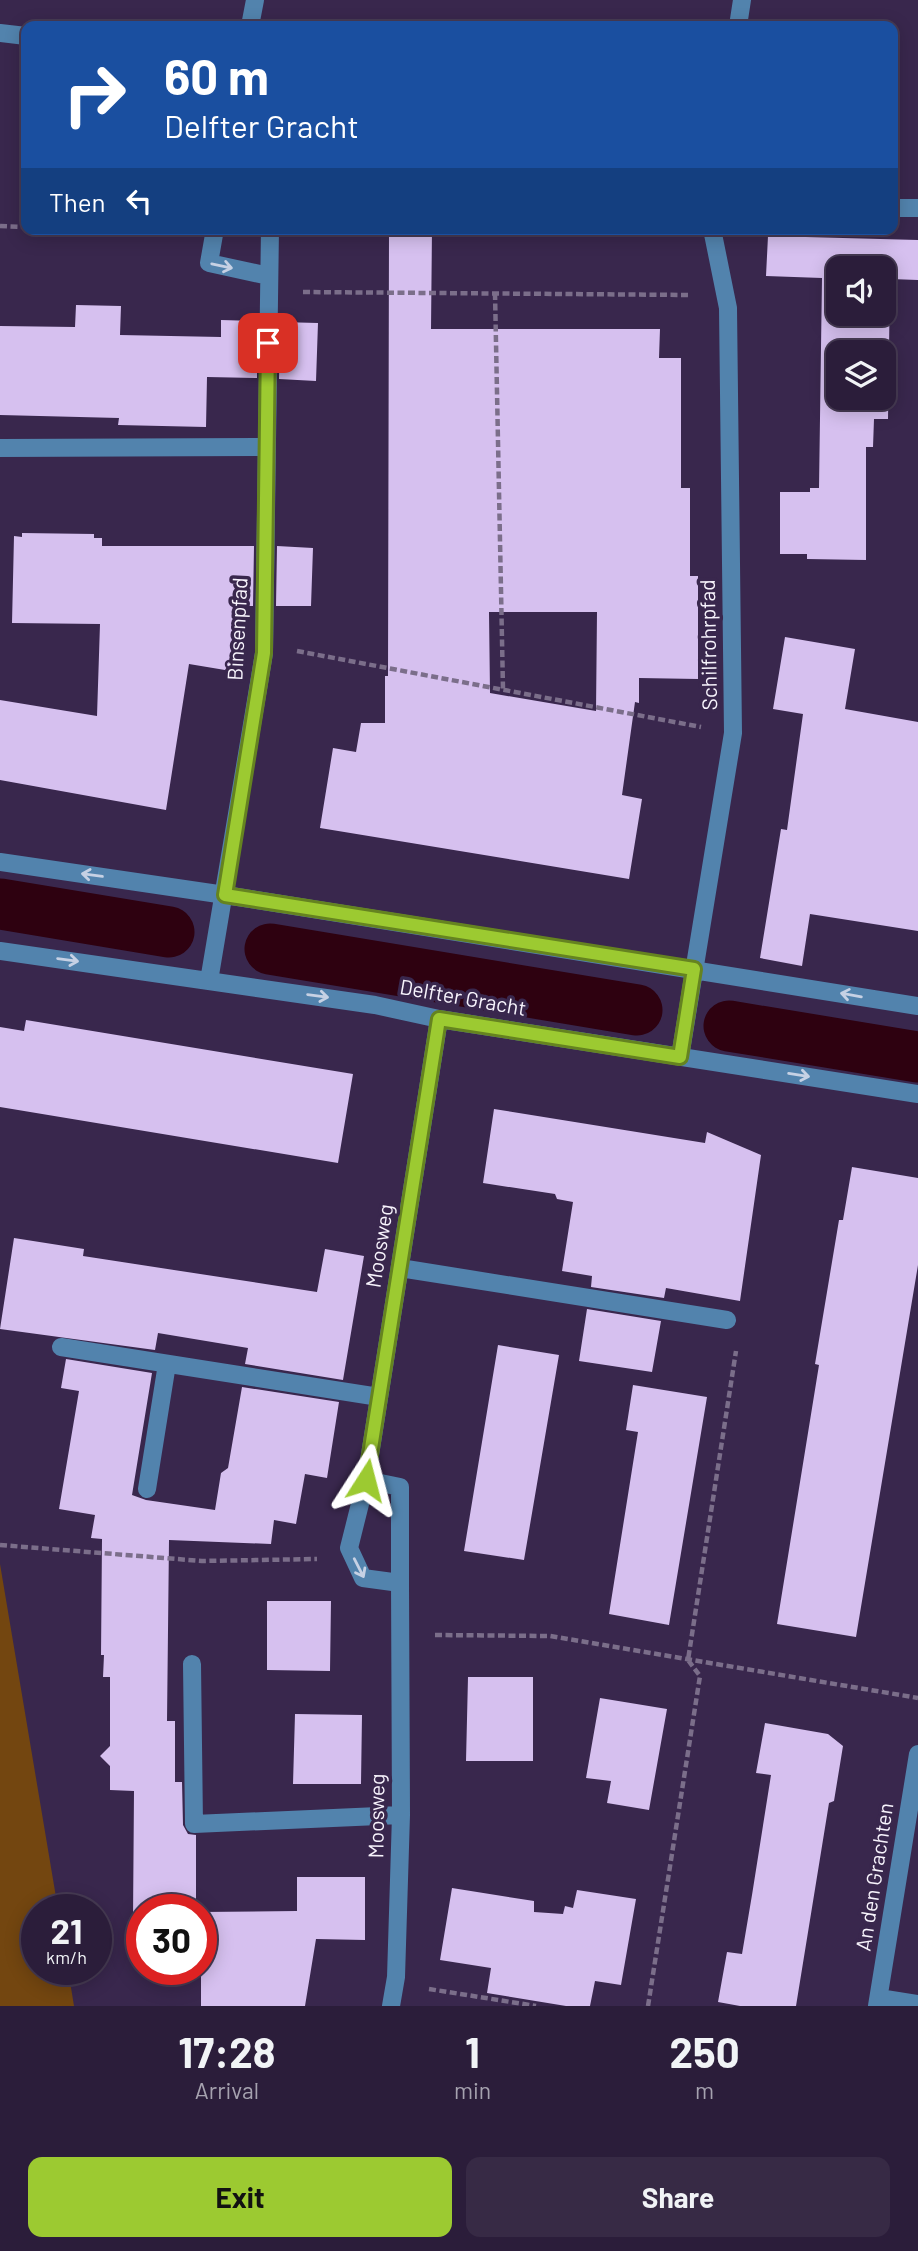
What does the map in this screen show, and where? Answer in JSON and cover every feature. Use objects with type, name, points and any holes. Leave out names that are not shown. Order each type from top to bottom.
[{"type":"street","points":[[251,21],[255,0]]},
{"type":"street","points":[[739,21],[742,0]]},
{"type":"street","points":[[0,33],[21,35]]},
{"type":"street","points":[[898,208],[918,208]]},
{"type":"street","points":[[214,235],[209,263],[269,284]]},
{"type":"street","name":"Binsenpfad","points":[[209,981],[264,645],[270,235]]},
{"type":"street","name":"Schilfrohrpfad","points":[[680,1057],[733,733],[726,295],[713,235]]},
{"type":"street","points":[[0,448],[266,447]]},
{"type":"street","points":[[0,862],[225,895],[918,1006]]},
{"type":"street","name":"Delfter Gracht","points":[[0,951],[375,1005],[439,1019],[918,1094]]},
{"type":"street","name":"Moosweg","points":[[349,1548],[366,1480],[439,1019]]},
{"type":"street","points":[[400,1268],[727,1321]]},
{"type":"street","points":[[61,1348],[379,1397]]},
{"type":"street","points":[[147,1489],[167,1364]]},
{"type":"street","name":"Moosweg","points":[[366,1480],[400,1487],[401,1815],[395,1984],[391,2006]]},
{"type":"street","points":[[349,1548],[363,1578],[400,1583]]},
{"type":"street","points":[[192,1664],[194,1824],[401,1815]]},
{"type":"street","name":"An den Grachten","points":[[878,2002],[918,1754]]},
{"type":"street","points":[[878,2002],[918,2004]]},
{"type":"path","points":[[0,226],[21,227]]},
{"type":"path","points":[[269,284],[495,293],[726,295]]},
{"type":"path","points":[[495,293],[503,689]]},
{"type":"path","points":[[264,645],[733,733]]},
{"type":"path","points":[[648,2006],[700,1676],[688,1660],[737,1342],[727,1321]]},
{"type":"path","points":[[0,1545],[202,1561],[335,1559],[349,1548]]},
{"type":"path","points":[[399,1634],[550,1636],[918,1698]]},
{"type":"path","points":[[395,1984],[536,2006]]},
{"type":"shaded area","points":[[0,1564],[55,1894],[21,1894],[21,1985],[71,1985],[74,2006],[0,2006]]},
{"type":"building","points":[[389,235],[432,235],[431,329],[660,329],[659,358],[681,358],[681,488],[690,488],[690,576],[698,576],[698,679],[639,678],[639,703],[635,702],[622,795],[642,799],[629,879],[320,828],[333,748],[356,752],[361,723],[385,723],[385,676],[388,676]],"holes":[[[489,612],[597,612],[596,711],[490,693]]]},
{"type":"building","points":[[768,236],[918,240],[918,280],[896,279],[896,256],[826,256],[826,326],[889,326],[889,340],[826,340],[826,410],[888,410],[888,419],[874,419],[873,447],[866,447],[866,560],[807,559],[807,554],[780,554],[780,492],[810,492],[810,488],[819,488],[822,278],[766,276]]},
{"type":"building","points":[[76,305],[121,306],[120,335],[221,337],[221,320],[257,321],[257,378],[207,377],[206,427],[118,425],[119,418],[0,415],[0,326],[75,327]]},
{"type":"building","points":[[280,322],[318,323],[316,381],[279,379]]},
{"type":"building","points":[[22,533],[94,534],[94,538],[102,538],[102,546],[254,546],[253,606],[245,606],[244,657],[238,657],[237,672],[189,664],[166,810],[0,780],[0,700],[97,716],[100,624],[12,623],[14,536],[22,537]]},
{"type":"building","points":[[277,546],[313,548],[311,606],[276,606]]},
{"type":"building","points":[[785,637],[855,649],[845,709],[918,722],[918,931],[810,914],[802,966],[760,958],[781,829],[787,830],[803,714],[773,709]]},
{"type":"building","points":[[26,1020],[353,1074],[338,1163],[0,1107],[0,1027],[24,1031]]},
{"type":"building","points":[[494,1109],[705,1143],[707,1132],[761,1155],[740,1301],[666,1288],[664,1298],[591,1287],[592,1276],[562,1271],[573,1202],[557,1199],[555,1194],[483,1183]]},
{"type":"building","points":[[852,1167],[918,1178],[918,1265],[856,1637],[777,1624],[819,1365],[815,1364],[839,1220],[843,1220]]},
{"type":"building","points":[[14,1238],[84,1249],[83,1256],[317,1292],[325,1249],[364,1256],[343,1380],[245,1364],[248,1348],[158,1333],[155,1350],[0,1329]]},
{"type":"building","points":[[587,1309],[661,1321],[652,1372],[579,1361]]},
{"type":"building","points":[[498,1345],[559,1355],[524,1560],[464,1551]]},
{"type":"building","points":[[66,1359],[152,1373],[132,1495],[146,1500],[215,1510],[221,1473],[228,1468],[242,1387],[339,1402],[327,1478],[305,1474],[296,1524],[274,1520],[271,1544],[169,1540],[167,1721],[175,1721],[175,1782],[182,1782],[183,1825],[188,1834],[196,1835],[196,1894],[133,1894],[134,1791],[110,1790],[110,1766],[100,1756],[110,1746],[110,1677],[103,1677],[104,1655],[101,1655],[102,1539],[91,1538],[95,1515],[59,1509],[79,1391],[61,1388]]},
{"type":"building","points":[[633,1385],[707,1397],[669,1625],[609,1614],[638,1432],[626,1430]]},
{"type":"building","points":[[267,1601],[331,1601],[330,1671],[267,1670]]},
{"type":"building","points":[[468,1677],[533,1677],[533,1761],[466,1761]]},
{"type":"building","points":[[600,1698],[667,1709],[649,1810],[607,1803],[611,1781],[586,1778]]},
{"type":"building","points":[[295,1714],[362,1715],[361,1784],[293,1784]]},
{"type":"building","points":[[765,1723],[828,1734],[843,1746],[834,1801],[829,1803],[796,2006],[740,2006],[718,2002],[727,1952],[742,1954],[752,1895],[771,1775],[756,1773]]},
{"type":"building","points":[[297,1877],[365,1877],[365,1940],[316,1939],[305,2006],[201,2006],[201,1985],[217,1985],[217,1912],[297,1911]]},
{"type":"building","points":[[452,1888],[534,1901],[534,1912],[563,1914],[565,1906],[573,1908],[577,1890],[636,1899],[621,1985],[595,1981],[590,2006],[566,2006],[487,1993],[491,1968],[440,1960]]},
{"type":"waterway","points":[[0,904],[169,932]]},
{"type":"waterway","points":[[270,949],[637,1010]]},
{"type":"waterway","points":[[729,1026],[918,1057]]},
{"type":"route","points":[[268,343],[264,653],[225,895],[694,969],[680,1057],[439,1019],[366,1480]]}]
